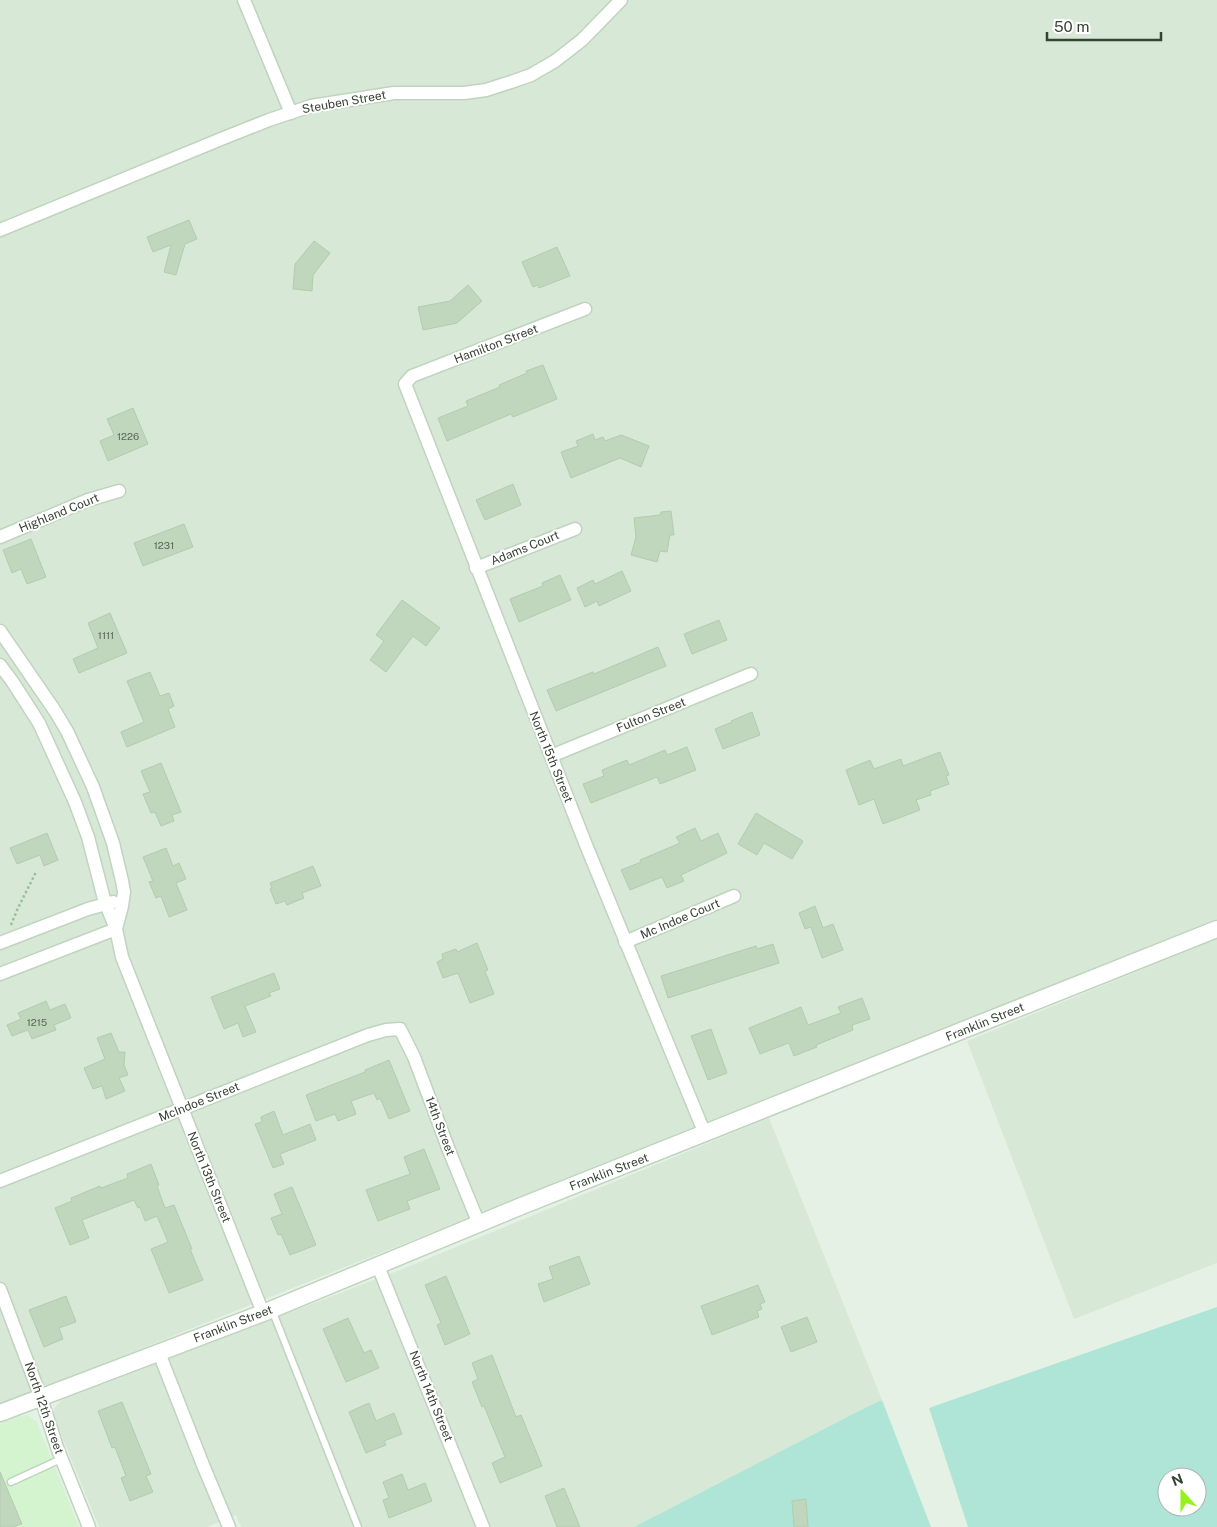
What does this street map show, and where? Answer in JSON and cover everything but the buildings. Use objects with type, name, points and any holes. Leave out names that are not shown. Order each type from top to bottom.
[{"type":"street","points":[[244,0],[291,113]]},
{"type":"street","name":"Steuben Street","points":[[0,230],[226,137],[311,106],[394,93],[464,93],[486,90],[531,75],[556,61],[582,40],[621,0]]},
{"type":"street","name":"Hamilton Street","points":[[408,380],[412,376],[585,309]]},
{"type":"street","name":"North 15th Street","points":[[408,380],[404,384],[408,395],[704,1134]]},
{"type":"street","name":"Highland Court","points":[[0,537],[80,503],[119,491]]},
{"type":"street","name":"Adams Court","points":[[476,568],[575,529]]},
{"type":"street","points":[[0,631],[55,711],[93,787],[118,863],[122,881],[123,901],[116,929],[0,974]]},
{"type":"street","name":"North 13th Street","points":[[0,665],[39,723],[65,779],[88,837],[105,903],[116,929],[122,957],[182,1109],[267,1311]]},
{"type":"street","name":"Fulton Street","points":[[551,756],[751,674]]},
{"type":"street","name":"Mc Indoe Court","points":[[626,942],[734,896]]},
{"type":"street","points":[[6,941],[105,903],[123,901]]},
{"type":"street","name":"Franklin Street","points":[[0,1413],[267,1311],[479,1224],[1217,929]]},
{"type":"street","name":"McIndoe Street","points":[[0,1180],[368,1035],[386,1030],[400,1029]]},
{"type":"street","name":"14th Street","points":[[400,1029],[414,1057],[479,1224]]},
{"type":"street","name":"North 14th Street","points":[[378,1266],[483,1527]]},
{"type":"street","name":"North 12th Street","points":[[0,1289],[41,1398],[61,1459],[89,1527]]},
{"type":"street","points":[[159,1353],[202,1465],[229,1527]]},
{"type":"lane","points":[[267,1311],[358,1527]]},
{"type":"lane","points":[[11,1482],[61,1459]]},
{"type":"path","points":[[6,941],[8,930],[36,872]]},
{"type":"shaded area","points":[[0,0],[1217,0],[1217,919],[0,1405]]},
{"type":"shaded area","points":[[1217,939],[1217,1263],[1074,1319],[967,1041]]},
{"type":"shaded area","points":[[769,1118],[882,1400],[634,1527],[241,1527],[236,1515],[207,1527],[99,1527],[55,1420],[53,1411],[62,1400],[405,1268]]},
{"type":"shaded area","points":[[1217,1307],[1217,1527],[968,1527],[929,1408]]},
{"type":"shaded area","points":[[882,1400],[931,1527],[634,1527],[865,1408]]},
{"type":"shaded area","points":[[27,1415],[36,1421],[79,1527],[0,1527],[0,1424]]}]
